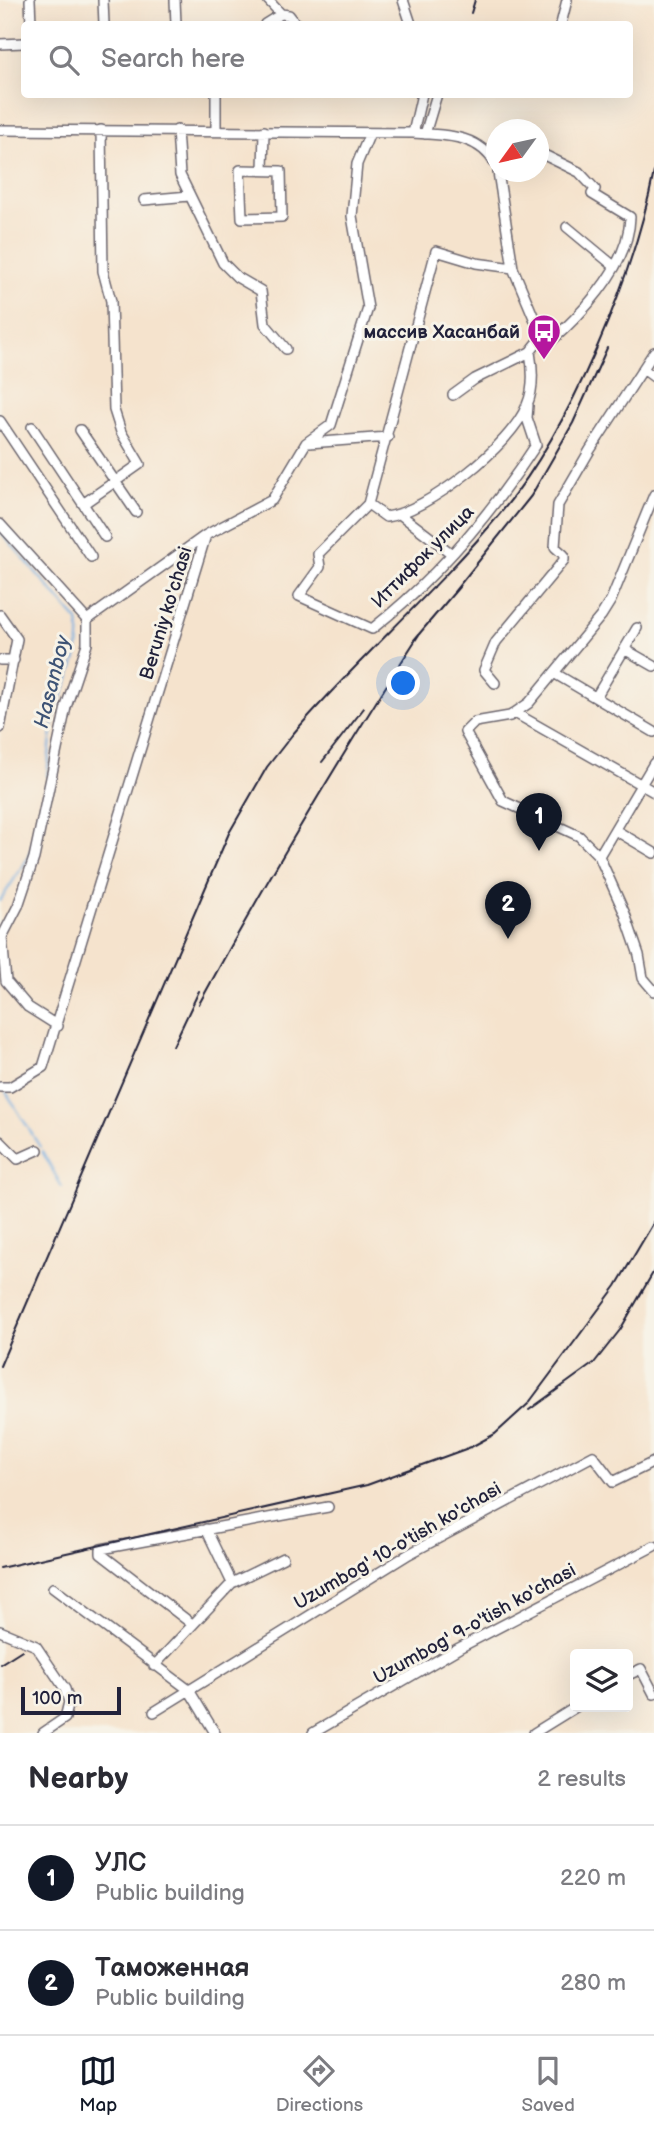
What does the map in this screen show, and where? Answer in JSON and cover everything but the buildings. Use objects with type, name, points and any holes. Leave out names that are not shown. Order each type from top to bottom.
[{"type":"street","points":[[30,0],[31,21]]},
{"type":"street","points":[[103,0],[104,21]]},
{"type":"street","points":[[175,0],[176,21]]},
{"type":"street","points":[[268,0],[281,14]]},
{"type":"street","points":[[403,0],[410,21]]},
{"type":"street","points":[[562,21],[567,0]]},
{"type":"street","points":[[270,21],[281,14],[289,15],[294,21]]},
{"type":"street","points":[[0,44],[21,43]]},
{"type":"street","points":[[216,98],[216,130]]},
{"type":"street","points":[[413,133],[421,98]]},
{"type":"street","points":[[425,134],[436,98]]},
{"type":"street","points":[[0,130],[413,133],[468,139],[486,152]]},
{"type":"street","points":[[83,504],[140,464],[121,432],[114,410],[111,302],[103,271],[101,130]]},
{"type":"street","points":[[177,130],[180,175],[189,196],[223,263],[237,277],[261,291],[265,324],[286,349]]},
{"type":"street","points":[[263,170],[264,131]]},
{"type":"street","name":"Beruniy ko'chasi","points":[[0,1087],[10,1087],[43,1067],[58,1026],[206,535],[272,500],[306,443],[331,425],[368,308],[352,216],[357,164],[370,133]]},
{"type":"street","points":[[453,395],[475,379],[530,352],[583,313],[614,265],[630,231],[630,217],[593,194],[595,189],[579,172],[549,157]]},
{"type":"street","points":[[240,170],[263,170],[281,170],[282,216],[242,218],[240,170]]},
{"type":"street","points":[[500,182],[513,268],[545,340]]},
{"type":"street","points":[[145,200],[189,196]]},
{"type":"street","points":[[566,227],[614,265]]},
{"type":"street","name":"Иттифок улица","points":[[513,268],[476,263],[436,251],[368,504],[318,554],[320,567],[299,596],[372,629],[400,607],[452,554],[487,516],[536,444],[527,418],[533,372],[530,352]]},
{"type":"street","points":[[495,683],[484,670],[496,642],[565,558],[555,547],[558,505],[654,352]]},
{"type":"street","points":[[643,369],[654,377]]},
{"type":"street","name":"Иттифок улица","points":[[401,515],[438,493],[492,452],[527,405]]},
{"type":"street","points":[[0,421],[91,557]]},
{"type":"street","points":[[32,427],[105,537]]},
{"type":"street","points":[[80,430],[136,512]]},
{"type":"street","points":[[306,443],[388,437]]},
{"type":"street","points":[[654,495],[611,600],[534,700],[515,713],[469,725],[466,736],[501,798],[514,809],[579,836],[599,856],[629,924],[643,978],[654,991]]},
{"type":"street","points":[[368,504],[386,517],[401,515],[452,554]]},
{"type":"street","points":[[0,524],[87,620],[87,644],[66,707],[34,858],[18,906],[2,937],[6,981],[28,1007],[58,1026]]},
{"type":"street","points":[[87,620],[206,535]]},
{"type":"street","points":[[0,615],[17,639],[0,728]]},
{"type":"street","points":[[596,697],[637,628]]},
{"type":"street","points":[[626,650],[654,666]]},
{"type":"street","points":[[0,660],[14,660]]},
{"type":"street","points":[[554,673],[654,732]]},
{"type":"street","points":[[515,713],[654,792]]},
{"type":"street","points":[[599,856],[654,763]]},
{"type":"street","points":[[615,830],[654,853]]},
{"type":"street","points":[[0,1141],[18,1160],[38,1150]]},
{"type":"street","name":"Uzumbog' 10-o'tish ko'chasi","points":[[154,1712],[409,1554],[593,1456],[612,1482],[654,1462]]},
{"type":"street","points":[[192,1624],[100,1550],[328,1507]]},
{"type":"street","points":[[206,1529],[232,1583]]},
{"type":"street","name":"Uzumbog' 9-o'tish ko'chasi","points":[[313,1733],[459,1648],[654,1546]]},
{"type":"street","points":[[154,1665],[232,1583],[283,1559]]},
{"type":"street","points":[[53,1588],[189,1690],[215,1733]]},
{"type":"street","points":[[0,1631],[36,1646],[65,1689],[69,1702],[65,1718],[43,1733]]},
{"type":"street","points":[[633,1673],[641,1669],[654,1694]]},
{"type":"street","points":[[534,1733],[570,1711]]},
{"type":"waterway","name":"Hasanboy","points":[[0,531],[78,621],[76,660],[54,721],[47,776]]},
{"type":"waterway","name":"Hasanboy","points":[[0,901],[28,858],[34,840]]},
{"type":"waterway","name":"Hasanboy","points":[[6,1092],[40,1147]]},
{"type":"waterway","name":"Hasanboy","points":[[42,1151],[62,1187]]},
{"type":"railway","points":[[471,13],[475,0]]},
{"type":"railway","points":[[0,1366],[229,833],[267,767],[292,735],[478,539],[528,476],[552,437],[596,349],[631,257],[654,172]]},
{"type":"railway","points":[[454,592],[531,496],[573,423],[607,348]]},
{"type":"railway","points":[[414,640],[459,587]]},
{"type":"railway","points":[[199,1004],[306,816],[420,633]]},
{"type":"railway","points":[[322,762],[364,708]]},
{"type":"railway","points":[[173,1046],[199,991]]},
{"type":"railway","points":[[0,1568],[367,1485],[471,1447],[495,1434],[528,1404],[616,1286],[654,1222]]},
{"type":"railway","points":[[529,1410],[594,1363],[620,1330],[654,1271]]},
{"type":"railway","points":[[0,1664],[22,1650]]},
{"type":"place","name":"массив Хасанбай","points":[[544,361]]},
{"type":"place","name":"УЛС","points":[[539,851]]},
{"type":"place","name":"Таможенная","points":[[508,939]]}]
